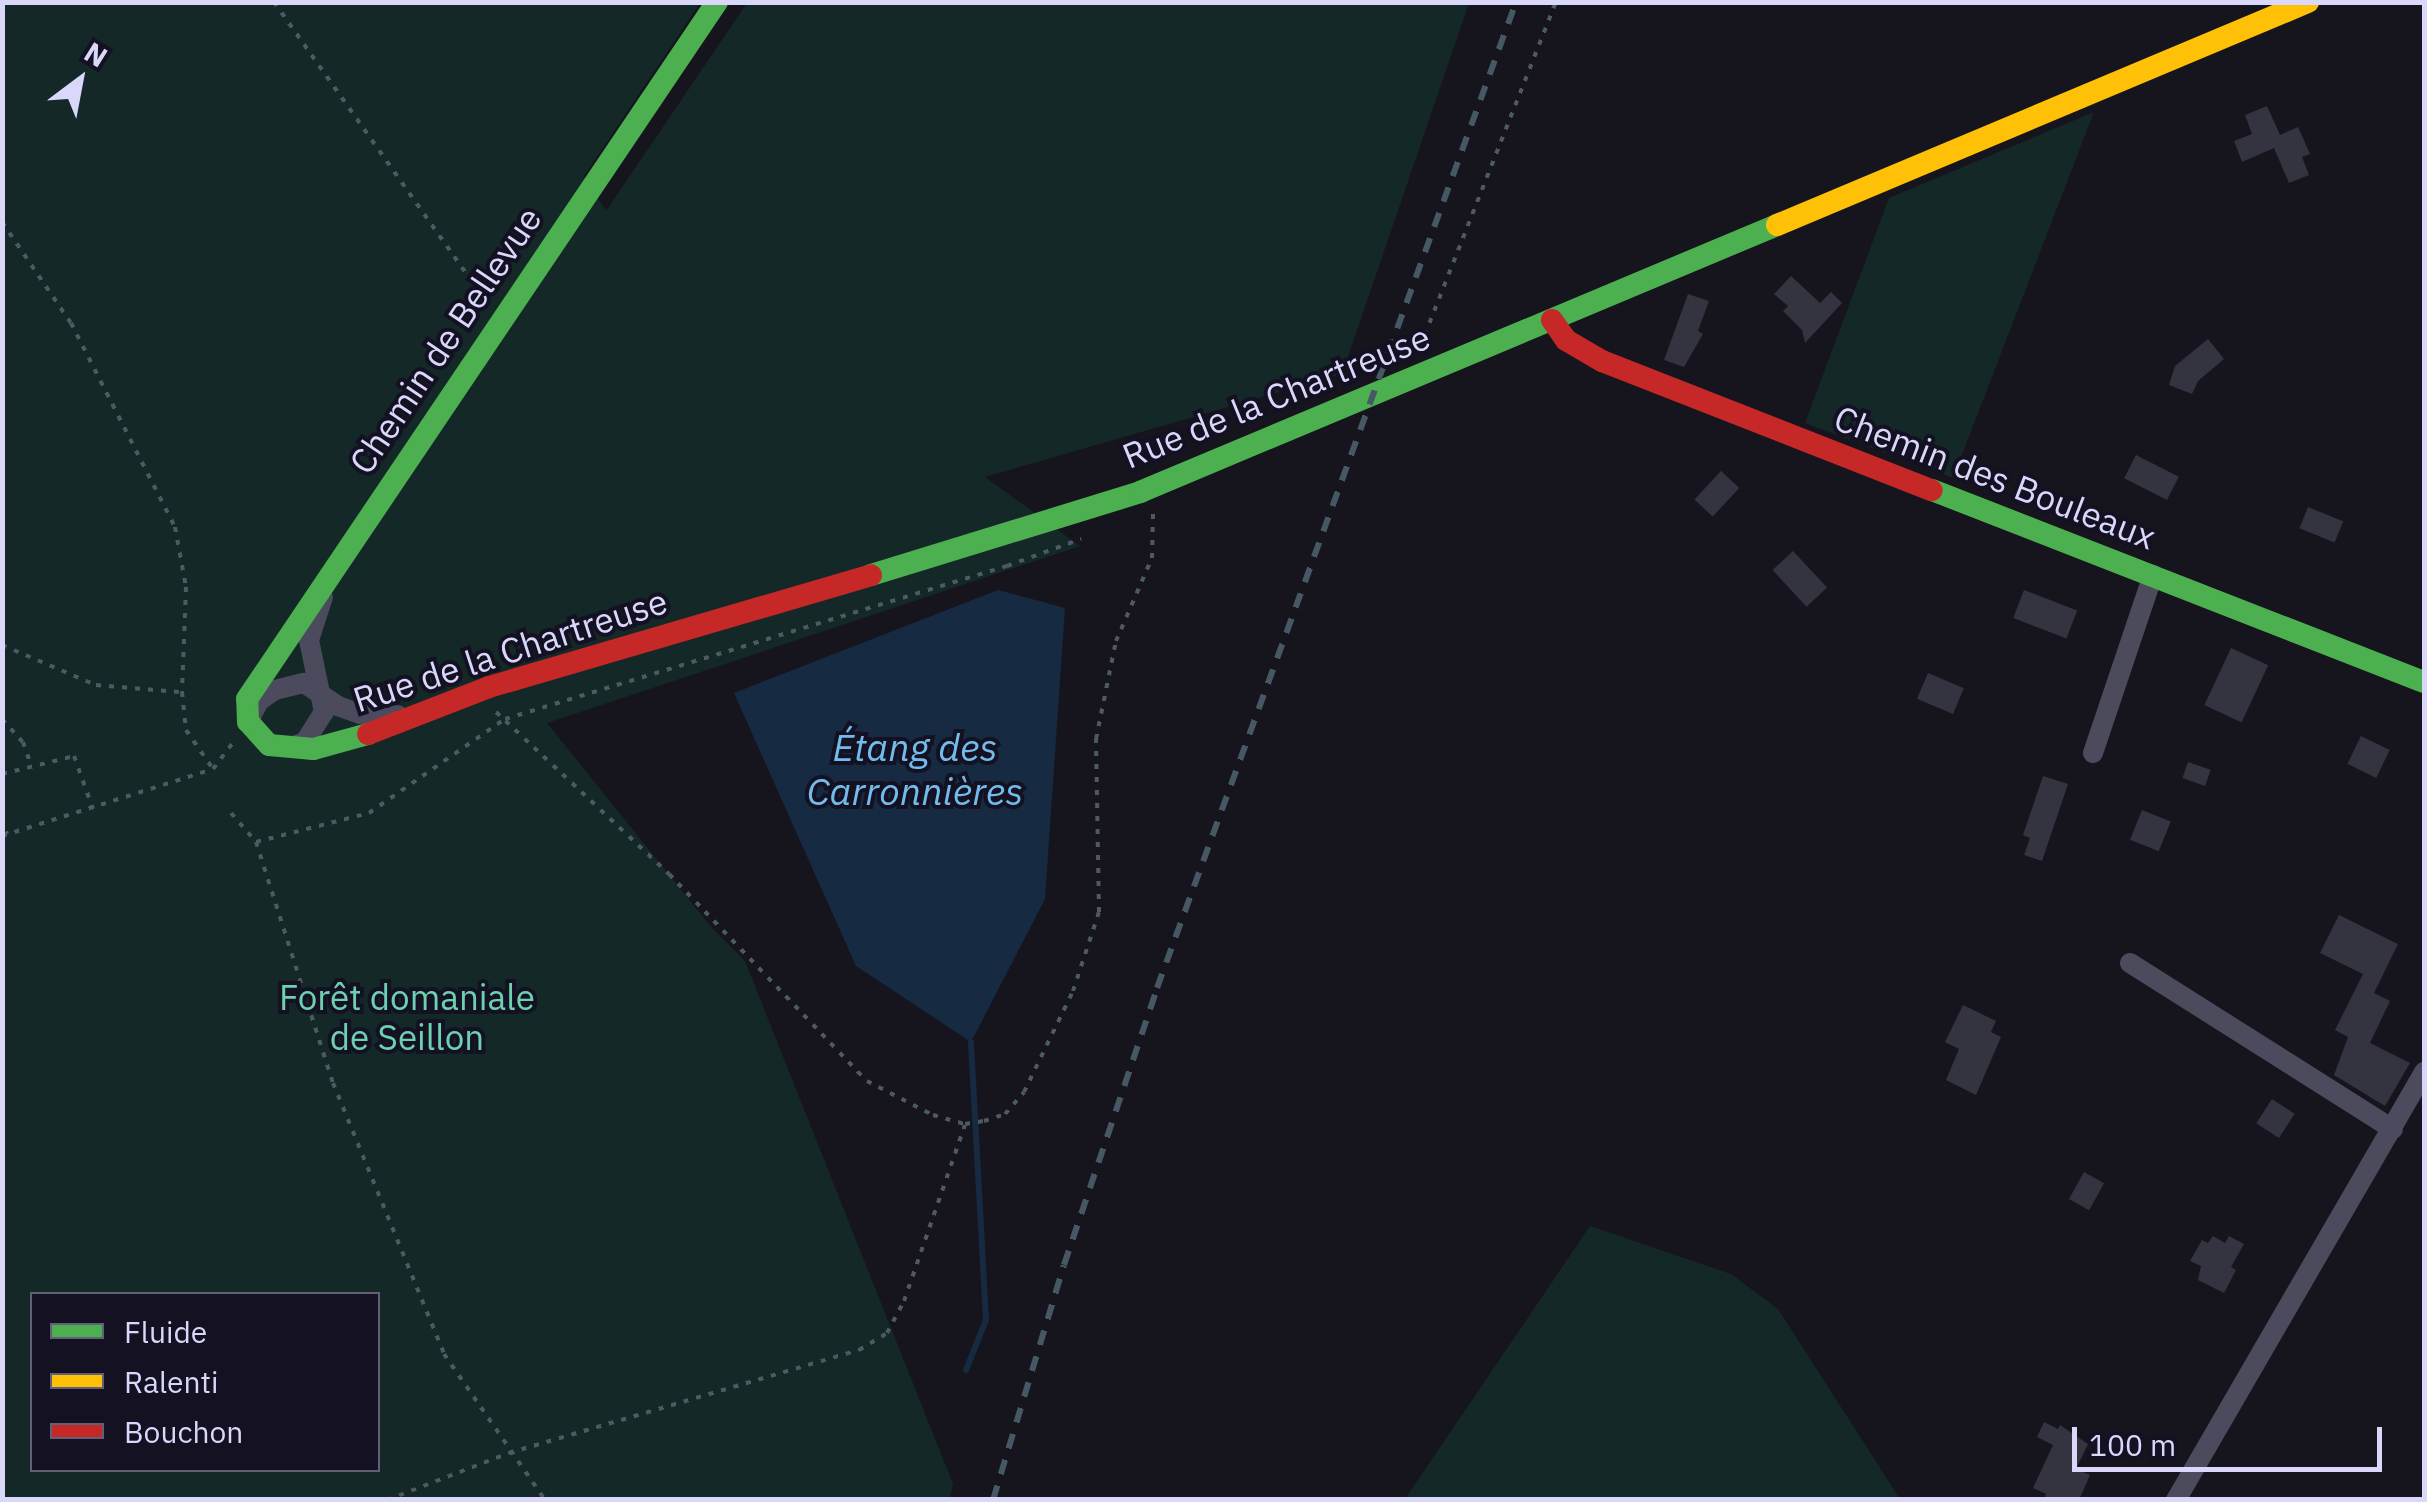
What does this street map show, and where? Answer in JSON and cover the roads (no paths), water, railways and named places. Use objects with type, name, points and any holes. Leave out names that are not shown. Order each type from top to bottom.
[{"type":"street","name":"Chemin de Bellevue","points":[[248,722],[247,699],[261,673],[717,2]]},
{"type":"street","name":"Rue de la Chartreuse","points":[[288,748],[313,750],[472,692],[811,594],[1140,492],[2308,2]]},
{"type":"street","name":"Chemin des Bouleaux","points":[[1552,320],[1566,340],[1602,361],[2424,682]]},
{"type":"street","points":[[344,551],[309,640],[323,692],[324,712],[314,730],[305,742],[288,748],[268,746],[248,722],[259,701],[275,690],[304,683],[323,692],[338,706],[360,714],[387,717],[424,711]]},
{"type":"street","points":[[2093,753],[2153,574]]},
{"type":"street","points":[[2130,962],[2393,1128]]},
{"type":"street","points":[[2176,1500],[2424,1072]]},
{"type":"water","name":"Étang des Carronnières","points":[[998,590],[1065,608],[1045,899],[971,1042],[856,966],[734,693]]},
{"type":"waterway","points":[[966,1370],[986,1320],[971,1042]]},
{"type":"railway","points":[[993,1500],[1064,1265],[1157,988],[1516,2]]},
{"type":"park label","name":"Forêt domaniale de Seillon","points":[[407,1017]]}]
